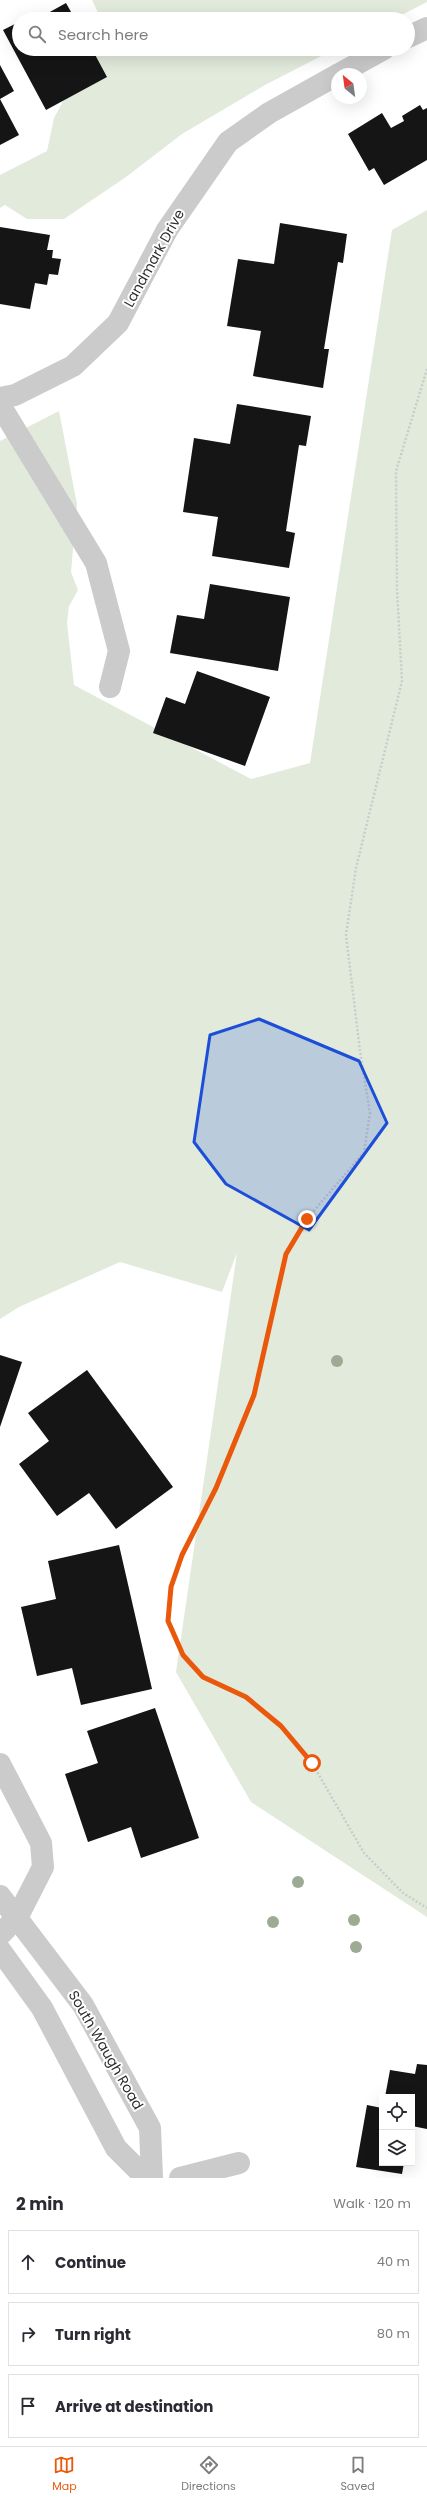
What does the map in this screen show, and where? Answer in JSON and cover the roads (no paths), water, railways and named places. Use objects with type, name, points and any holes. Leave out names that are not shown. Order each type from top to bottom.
[{"type":"street","points":[[415,34],[427,28]]},
{"type":"street","name":"Landmark Drive","points":[[349,68],[371,56]]},
{"type":"street","name":"Landmark Drive","points":[[0,398],[15,395],[74,366],[118,323],[167,230],[228,142],[269,113],[331,78]]},
{"type":"street","points":[[0,405],[96,563],[119,651],[110,687]]},
{"type":"street","points":[[0,1764],[42,1843],[43,1867],[18,1916],[0,1935]]},
{"type":"street","name":"South Waugh Road","points":[[0,1896],[18,1916],[83,2005],[150,2128],[152,2178]]},
{"type":"street","points":[[0,1950],[42,2008],[116,2148],[146,2178]]},
{"type":"street","points":[[180,2178],[239,2163]]}]
